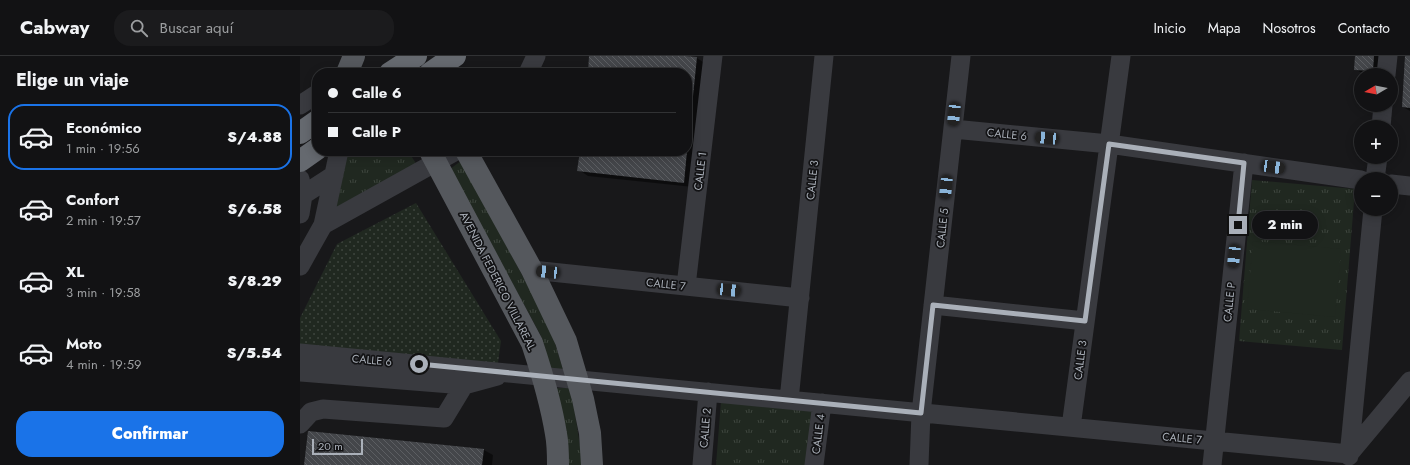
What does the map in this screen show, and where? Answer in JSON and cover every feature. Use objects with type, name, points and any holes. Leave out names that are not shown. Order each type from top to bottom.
[{"type":"highway","points":[[398,68],[416,56]]},
{"type":"highway","points":[[437,68],[454,56]]},
{"type":"highway","points":[[300,133],[312,125]]},
{"type":"highway","points":[[300,161],[312,153]]},
{"type":"main road","points":[[349,68],[354,56]]},
{"type":"main road","points":[[469,156],[532,270],[566,341],[578,379],[590,433],[592,465]]},
{"type":"main road","name":"AVENIDA FEDERICO VILLAREAL","points":[[433,157],[532,343],[543,376],[556,435],[558,465]]},
{"type":"street","points":[[530,68],[536,56]]},
{"type":"street","name":"CALLE 1","points":[[686,286],[714,56]]},
{"type":"street","name":"CALLE 3","points":[[789,400],[824,56]]},
{"type":"street","name":"CALLE 5","points":[[920,465],[921,413],[961,56]]},
{"type":"street","name":"CALLE 3","points":[[1071,427],[1121,56]]},
{"type":"street","points":[[1387,68],[1388,56]]},
{"type":"street","points":[[300,105],[312,97]]},
{"type":"street","name":"CALLE 6","points":[[953,129],[1109,144],[1354,179]]},
{"type":"street","points":[[300,266],[323,225],[338,156]]},
{"type":"street","points":[[323,225],[433,157]]},
{"type":"street","name":"CALLE P","points":[[1214,441],[1244,163]]},
{"type":"street","points":[[300,214],[301,190],[334,176]]},
{"type":"street","points":[[1398,185],[1410,186]]},
{"type":"street","points":[[1349,459],[1372,216]]},
{"type":"street","name":"CALLE 7","points":[[532,270],[800,298]]},
{"type":"street","points":[[933,305],[1085,321]]},
{"type":"street","name":"CALLE 6","points":[[300,353],[921,413]]},
{"type":"street","points":[[300,372],[464,385],[508,373]]},
{"type":"street","points":[[1349,459],[1410,381]]},
{"type":"street","points":[[300,424],[311,412],[323,409],[444,418],[464,385]]},
{"type":"street","name":"CALLE 2","points":[[702,465],[708,392]]},
{"type":"street","name":"CALLE 4","points":[[814,465],[822,403]]},
{"type":"street","name":"CALLE 7","points":[[921,413],[1214,441],[1349,459]]},
{"type":"street","points":[[1212,465],[1214,441]]},
{"type":"green space","points":[[342,156],[411,156],[417,165],[332,212]]},
{"type":"green space","points":[[461,161],[551,329],[563,370],[551,369],[540,334],[450,169]]},
{"type":"green space","points":[[1252,180],[1354,189],[1342,350],[1239,341]]},
{"type":"green space","points":[[416,203],[501,341],[498,363],[300,345],[300,318],[337,244]]},
{"type":"green space","points":[[1253,241],[1341,249],[1335,317],[1247,309]]},
{"type":"green space","points":[[557,388],[571,388],[583,465],[568,465]]},
{"type":"green space","points":[[721,401],[816,408],[810,465],[716,465]]},
{"type":"building","points":[[589,56],[697,57],[692,106],[692,68],[588,68]]},
{"type":"building","points":[[1355,56],[1374,56],[1373,68],[1354,68]]},
{"type":"building","points":[[1405,56],[1410,56],[1410,108],[1402,107]]},
{"type":"building","points":[[579,156],[687,156],[684,183],[577,171]]},
{"type":"building","points":[[308,431],[484,449],[482,465],[304,465]]},
{"type":"route","points":[[419,364],[921,413],[933,305],[1085,321],[1109,144],[1244,163],[1238,225]]}]
